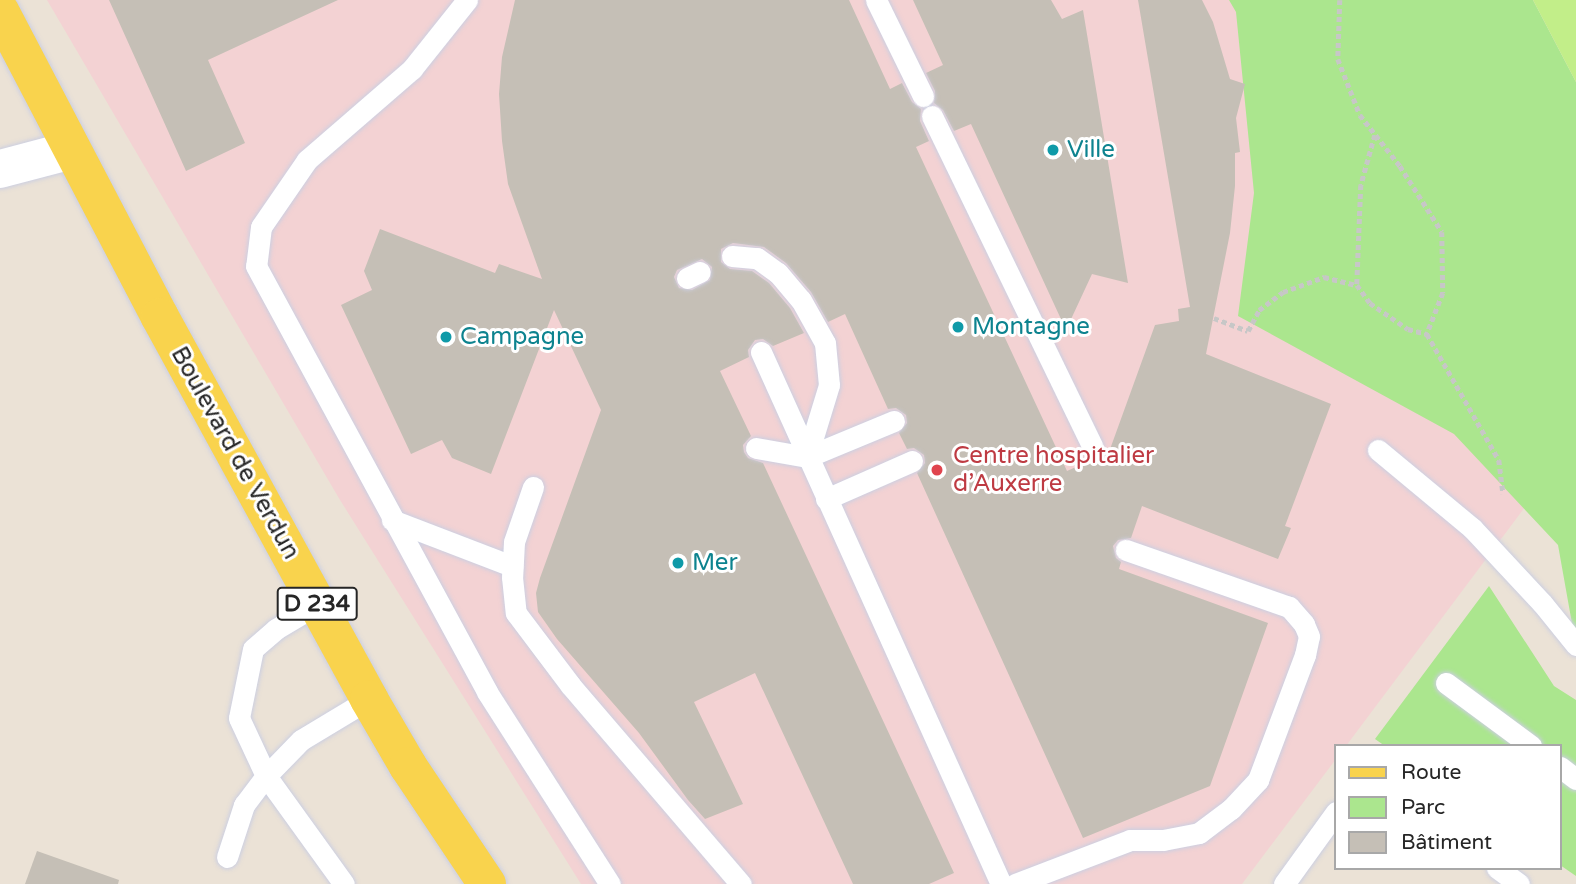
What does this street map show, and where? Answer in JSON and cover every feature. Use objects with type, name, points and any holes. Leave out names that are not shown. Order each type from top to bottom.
[{"type":"main road","name":"Boulevard de Verdun","points":[[0,11],[72,150],[369,699],[408,766],[487,884]]},
{"type":"street","points":[[0,169],[72,150]]},
{"type":"lane","points":[[467,0],[412,69],[307,160],[261,227],[256,266],[487,692],[610,884]]},
{"type":"lane","points":[[876,0],[923,96]]},
{"type":"lane","points":[[932,116],[1092,446]]},
{"type":"lane","points":[[733,256],[757,258],[778,274],[801,300],[825,343],[829,385],[807,457]]},
{"type":"lane","points":[[761,352],[1002,884]]},
{"type":"lane","points":[[756,448],[807,457],[894,421]]},
{"type":"lane","points":[[1378,450],[1472,528],[1542,603],[1576,645]]},
{"type":"lane","points":[[826,499],[912,461]]},
{"type":"lane","points":[[533,487],[514,542],[512,566],[516,613],[603,707],[741,884]]},
{"type":"lane","points":[[392,520],[512,566]]},
{"type":"lane","points":[[1015,884],[1130,840],[1163,840],[1199,833],[1231,809],[1258,780],[1304,655],[1309,636],[1304,624],[1289,607],[1126,550]]},
{"type":"lane","points":[[317,604],[276,629],[253,649],[239,718],[266,776],[344,884]]},
{"type":"lane","points":[[1446,683],[1528,744]]},
{"type":"lane","points":[[227,857],[244,805],[266,776],[301,740],[369,699]]},
{"type":"lane","points":[[1284,884],[1334,815]]},
{"type":"lane","points":[[1500,870],[1519,884]]},
{"type":"path","points":[[1339,0],[1338,59],[1360,115],[1400,166],[1442,232],[1443,293],[1427,334]]},
{"type":"path","points":[[1376,134],[1361,185],[1357,285],[1370,303],[1408,329],[1427,334],[1499,460],[1503,494]]},
{"type":"path","points":[[1214,318],[1248,331],[1259,310],[1283,292],[1324,277],[1357,285]]},
{"type":"shaded area","name":"Centre hospitalier d’Auxerre","points":[[47,0],[1408,0],[1576,439],[1347,744],[1334,744],[1334,762],[1242,884],[581,884],[340,500]]},
{"type":"green space","points":[[1229,0],[1533,0],[1576,82],[1576,646],[1558,545],[1454,434],[1238,316],[1254,193],[1236,12]]},
{"type":"green space","points":[[1533,0],[1576,0],[1576,82]]},
{"type":"green space","points":[[1489,586],[1554,686],[1576,700],[1576,876],[1562,866],[1562,744],[1382,744],[1375,739]]},
{"type":"building","points":[[109,0],[338,0],[208,60],[245,143],[186,171]]},
{"type":"building","points":[[515,0],[849,0],[890,89],[902,83],[912,102],[921,109],[920,121],[929,141],[916,147],[1067,471],[1109,452],[1155,325],[1179,321],[1178,309],[1190,307],[1138,0],[1202,0],[1213,22],[1230,79],[1245,84],[1236,118],[1240,152],[1235,153],[1230,233],[1206,354],[1331,404],[1285,526],[1291,528],[1278,559],[1142,506],[1131,538],[1118,540],[1113,546],[1116,558],[1121,562],[1119,569],[1268,623],[1210,786],[1083,838],[917,473],[925,463],[924,455],[914,448],[907,449],[899,433],[907,423],[906,415],[896,408],[888,409],[845,314],[828,322],[811,292],[786,263],[764,247],[733,243],[721,249],[721,262],[730,269],[752,271],[769,283],[790,308],[804,333],[773,346],[763,339],[755,340],[748,350],[749,357],[720,371],[751,436],[743,445],[744,452],[748,458],[763,463],[954,873],[929,884],[853,884],[755,673],[694,702],[743,804],[705,819],[639,733],[557,639],[538,612],[536,593],[540,578],[601,410],[554,310],[491,474],[452,458],[442,440],[411,454],[341,305],[372,290],[364,271],[380,229],[495,273],[499,264],[542,279],[508,184],[499,94],[502,57]],"holes":[[[702,259],[712,267],[710,280],[692,290],[679,288],[674,277],[677,270]]]},
{"type":"building","points":[[913,0],[1051,0],[1062,19],[1083,10],[1128,283],[1092,274],[1066,330],[971,124],[954,131],[943,110],[934,103],[935,91],[926,73],[943,65]]},
{"type":"building","points":[[37,851],[119,880],[118,884],[25,884]]},
{"type":"place","name":"Ville","points":[[1053,150]]},
{"type":"place","name":"Montagne","points":[[958,327]]},
{"type":"place","name":"Campagne","points":[[446,337]]},
{"type":"place","name":"Centre hospitalier d’Auxerre","points":[[937,470]]},
{"type":"place","name":"Mer","points":[[678,563]]}]
